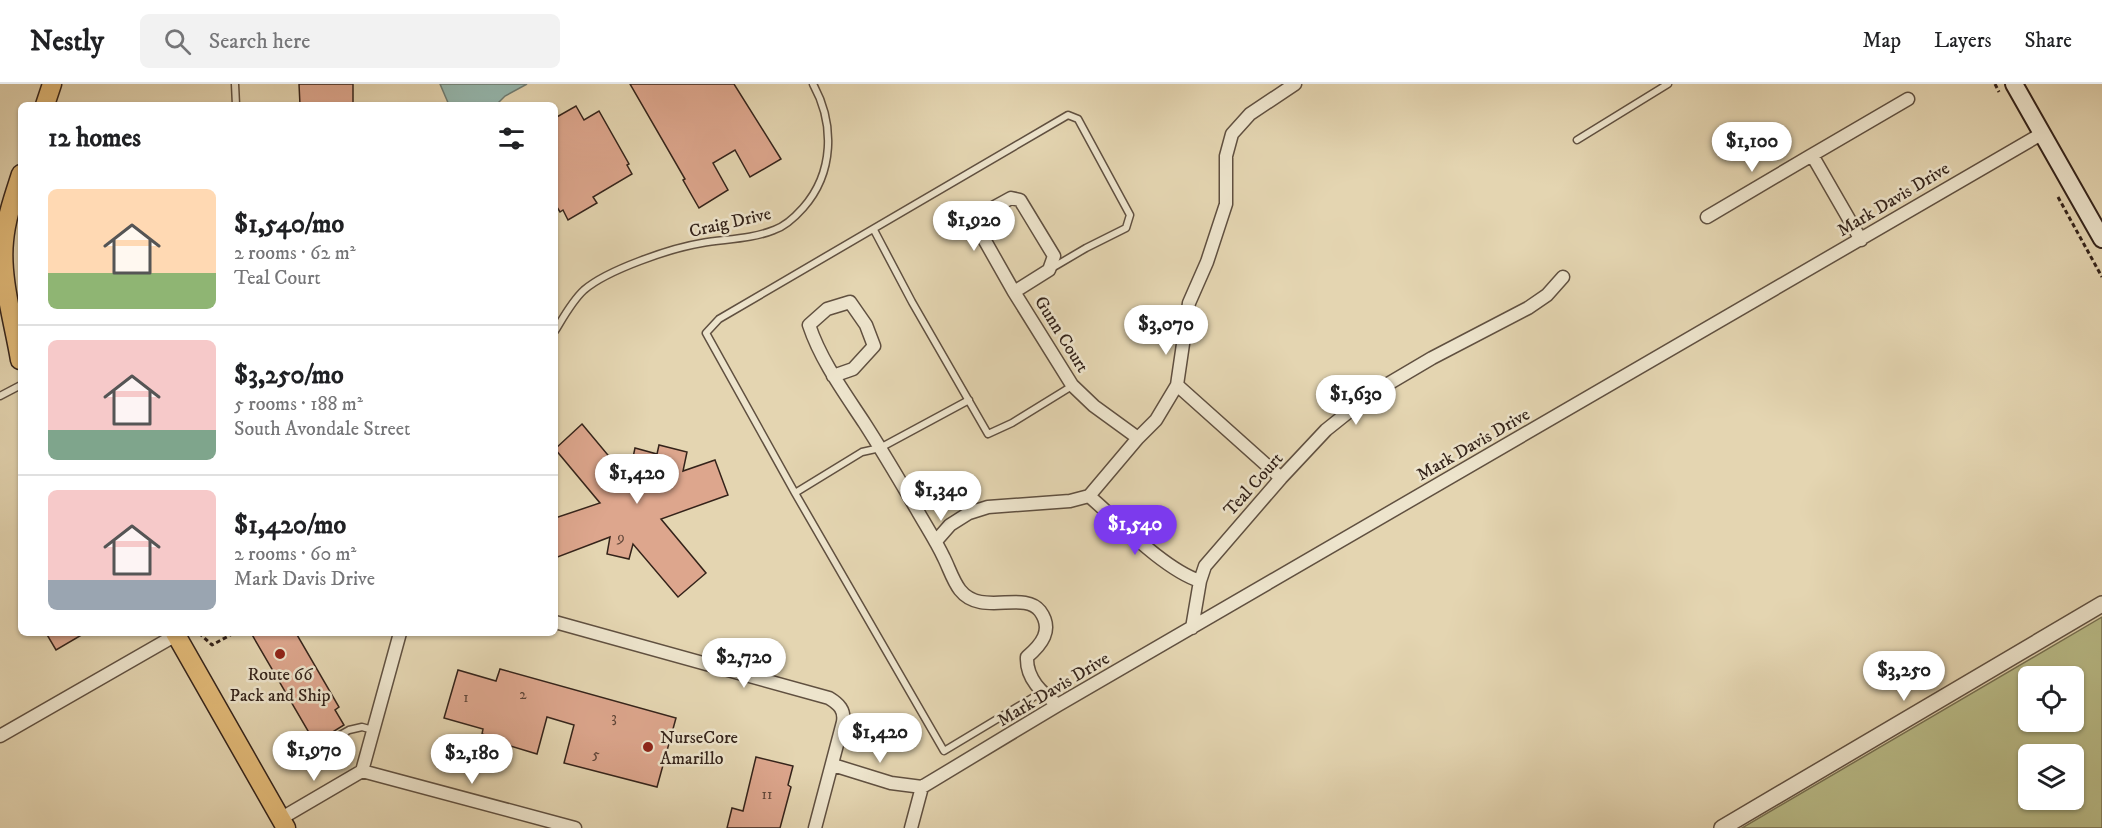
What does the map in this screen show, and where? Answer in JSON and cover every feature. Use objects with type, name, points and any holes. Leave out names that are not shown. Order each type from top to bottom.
[{"type":"main road","points":[[46,102],[52,84]]},
{"type":"main road","points":[[2014,84],[2102,239]]},
{"type":"main road","points":[[18,183],[4,242],[5,276],[18,344]]},
{"type":"main road","points":[[0,323],[18,355]]},
{"type":"main road","points":[[176,636],[283,823]]},
{"type":"street","points":[[936,541],[950,525],[969,513],[988,507],[1070,501],[1089,496],[1155,420],[1177,386],[1189,303],[1207,262],[1227,204],[1226,156],[1232,135],[1250,114],[1295,84]]},
{"type":"street","points":[[1707,217],[1908,99]]},
{"type":"street","name":"Mark Davis Drive","points":[[922,788],[1058,705],[2043,134]]},
{"type":"street","points":[[1812,155],[1861,240]]},
{"type":"street","name":"Gunn Court","points":[[1014,292],[1049,270],[1054,256],[1020,200],[1011,198],[980,215],[976,225],[1014,292],[1072,385],[1094,406],[1138,438]]},
{"type":"street","name":"Teal Court","points":[[1192,628],[1200,581],[1205,566],[1326,430],[1371,394],[1432,358],[1528,308],[1548,295],[1563,277]]},
{"type":"street","points":[[833,376],[853,369],[874,346],[866,325],[850,302],[827,309],[809,325],[816,347],[833,376],[880,448],[936,541],[961,591],[976,602],[1026,603],[1038,609],[1045,620],[1047,632],[1040,646],[1027,657],[1026,670],[1042,692],[1058,705]]},
{"type":"street","points":[[1177,386],[1281,478]]},
{"type":"street","points":[[1089,496],[1160,558],[1186,577],[1200,581]]},
{"type":"street","points":[[1722,828],[2102,604]]},
{"type":"street","points":[[558,623],[829,698],[842,709],[844,716],[815,828]]},
{"type":"street","points":[[0,736],[172,636]]},
{"type":"street","points":[[283,823],[362,771],[399,636]]},
{"type":"street","points":[[833,765],[891,783],[922,788],[911,828]]},
{"type":"street","points":[[362,771],[575,828]]},
{"type":"lane","points":[[235,84],[236,102]]},
{"type":"lane","name":"Craig Drive","points":[[558,327],[583,291],[601,278],[664,252],[775,230],[792,219],[822,182],[828,155],[826,120],[813,84]]},
{"type":"lane","points":[[1577,140],[1668,84]]},
{"type":"lane","points":[[1042,692],[944,751],[795,493],[706,333],[719,319],[1068,116],[1078,119],[1130,214],[1126,228],[1049,270]]},
{"type":"lane","points":[[874,230],[912,302],[988,434],[1012,423],[1072,385]]},
{"type":"lane","points":[[0,396],[18,387]]},
{"type":"lane","points":[[795,493],[862,452],[880,448],[969,400]]},
{"type":"lane","points":[[296,760],[349,730],[362,727],[373,730]]},
{"type":"path","points":[[202,636],[212,645],[228,636]]},
{"type":"path","points":[[314,773],[322,766]]},
{"type":"green space","points":[[2102,617],[2102,828],[1742,828],[2018,666],[2018,732],[2084,732],[2084,666],[2018,666]]},
{"type":"water","points":[[440,84],[527,84],[505,96],[499,102],[448,102]]},
{"type":"building","points":[[299,84],[353,84],[353,102],[300,102]]},
{"type":"building","points":[[630,84],[734,84],[781,159],[750,177],[735,150],[713,163],[728,190],[699,208],[683,180],[685,179]]},
{"type":"building","points":[[576,106],[584,120],[599,111],[629,164],[627,165],[632,174],[593,197],[597,203],[568,220],[563,210],[560,212],[558,209],[558,116]]},
{"type":"building","points":[[582,424],[617,466],[632,462],[635,448],[657,454],[659,445],[687,452],[683,471],[715,460],[728,495],[661,519],[706,573],[678,597],[633,544],[629,559],[607,554],[610,537],[558,557],[558,517],[600,503],[558,453],[558,446]]},
{"type":"building","points":[[48,636],[80,636],[56,650]]},
{"type":"building","points":[[253,636],[298,636],[339,707],[335,710],[344,725],[315,743]]},
{"type":"building","points":[[500,669],[676,718],[657,787],[564,763],[574,725],[547,717],[537,754],[491,740],[492,737],[482,734],[483,729],[444,718],[458,670],[496,681]]},
{"type":"building","points":[[756,757],[793,766],[788,785],[791,787],[780,828],[727,828],[732,808],[743,811]]},
{"type":"place","name":"Route 66 Pack and Ship","points":[[280,654]]},
{"type":"place","name":"NurseCore Amarillo","points":[[648,747]]}]
